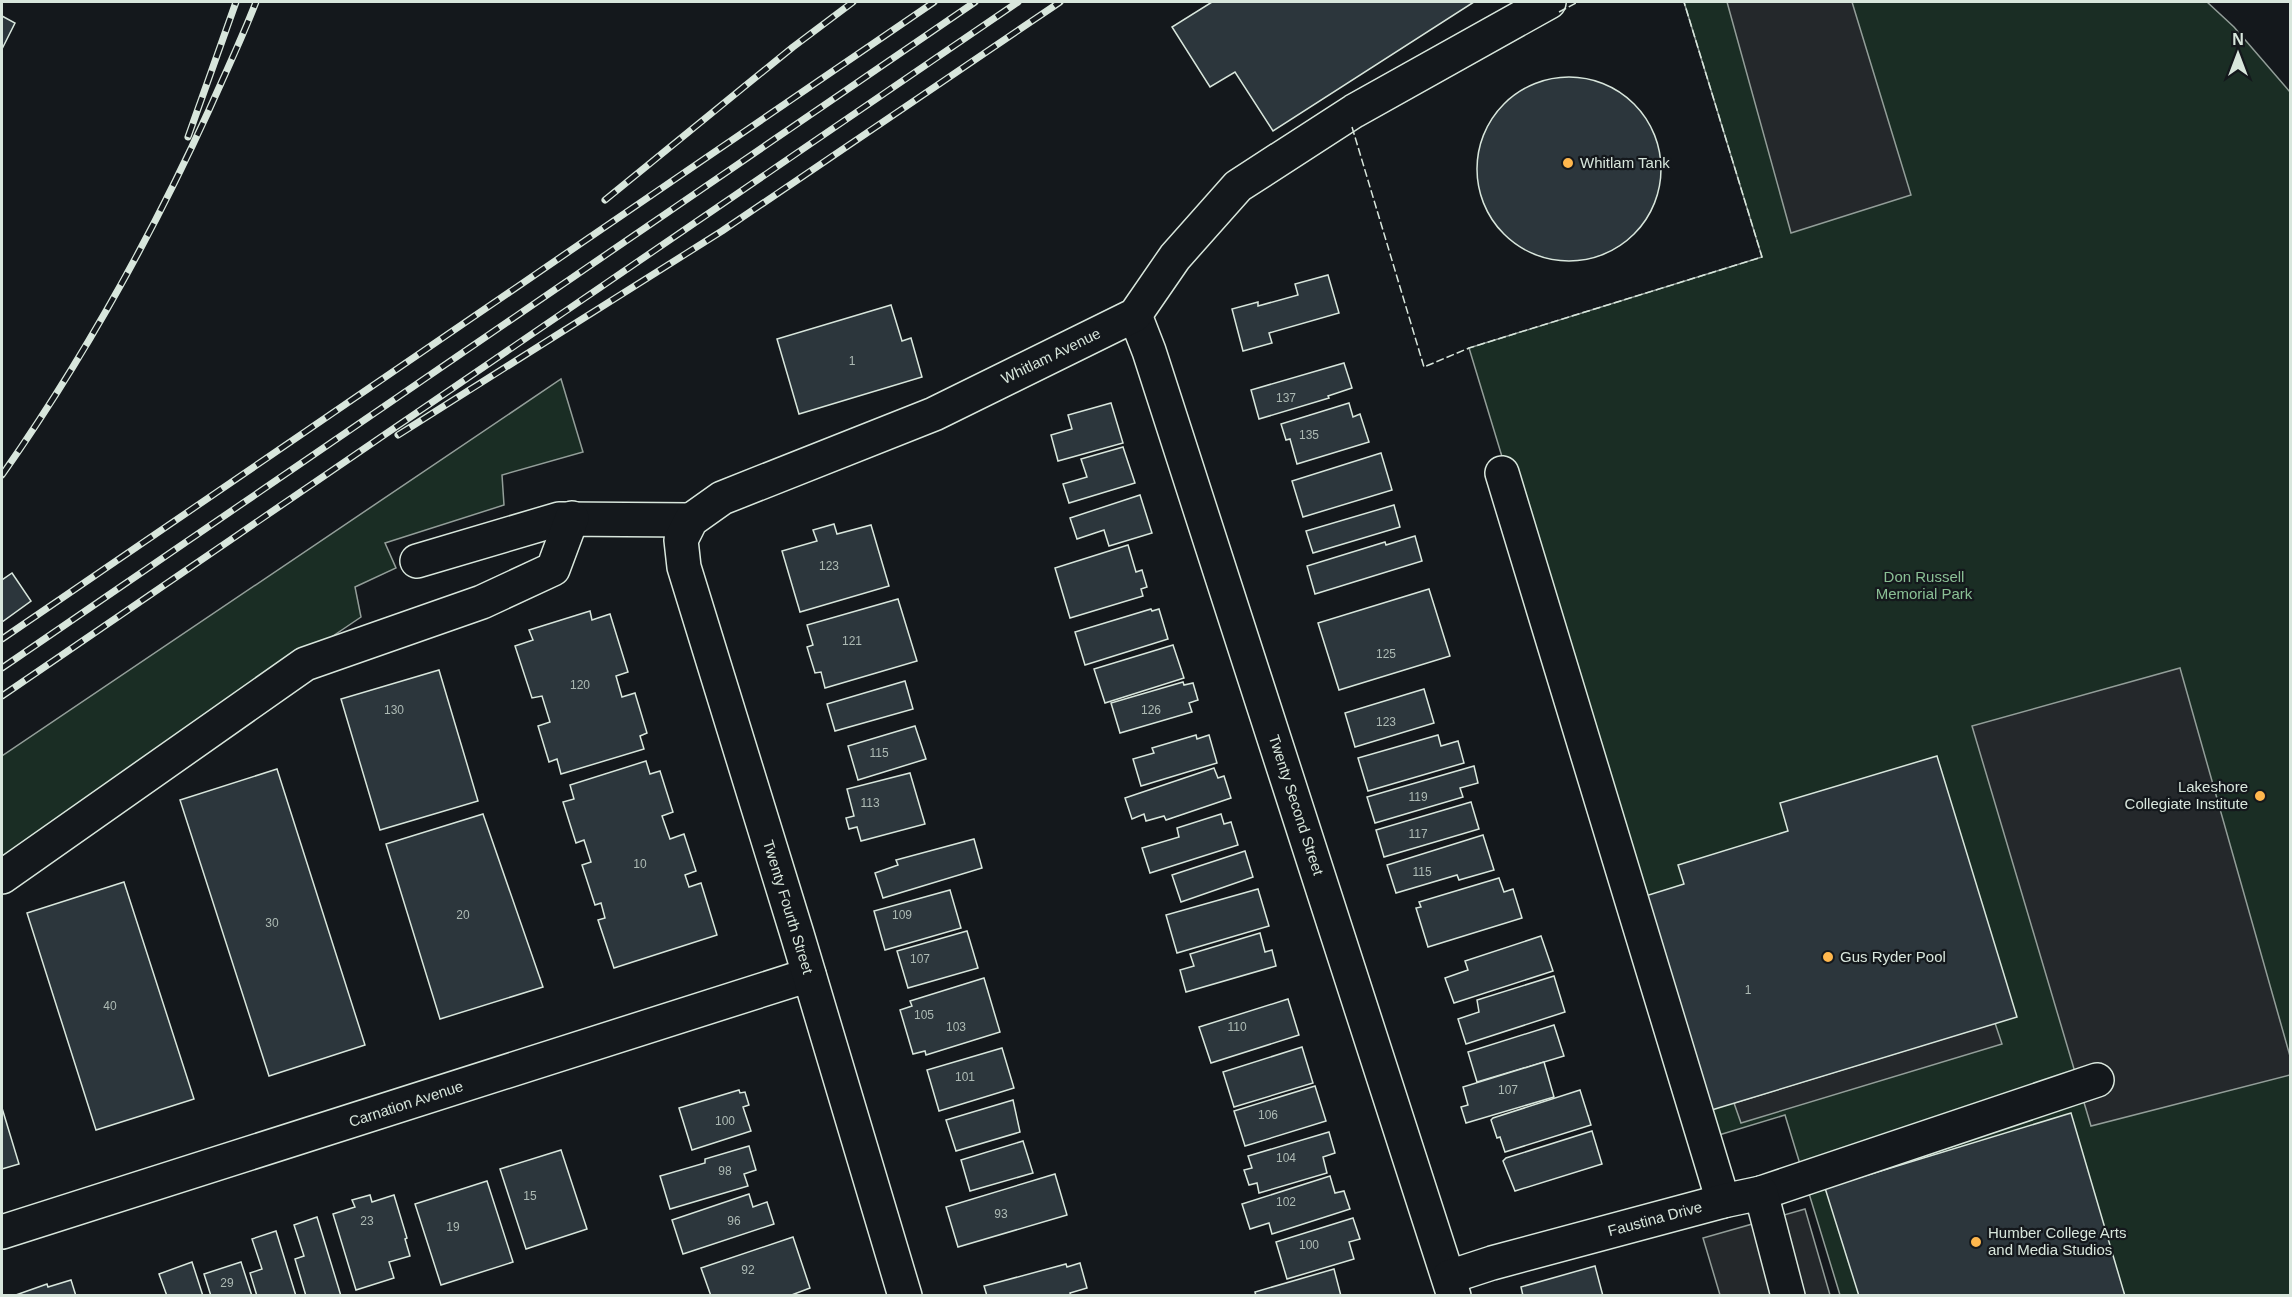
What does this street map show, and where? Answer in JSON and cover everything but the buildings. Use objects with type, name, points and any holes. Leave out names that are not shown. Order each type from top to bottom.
[{"type":"street","name":"Whitlam Avenue","points":[[691,520],[722,498],[934,414],[1135,315],[1175,257],[1239,186],[1354,111],[1549,2]]},
{"type":"street","name":"Twenty Second Street","points":[[1135,315],[1149,351],[1451,1286]]},
{"type":"street","points":[[1502,473],[1723,1201]]},
{"type":"street","points":[[2,877],[305,664],[482,602],[553,569],[572,518]]},
{"type":"street","points":[[417,561],[559,519],[691,520]]},
{"type":"street","name":"Twenty Fourth Street","points":[[691,520],[681,540],[684,567],[904,1296]]},
{"type":"street","name":"Carnation Avenue","points":[[2,1232],[809,975]]},
{"type":"street","name":"Faustina Drive","points":[[1451,1286],[1492,1263],[1761,1192],[2097,1080]]},
{"type":"street","points":[[1761,1192],[1788,1296]]},
{"type":"green space","name":"Don Russell Memorial Park","points":[[1684,2],[2207,2],[2234,27],[2290,92],[2290,1295],[1840,1295],[1785,1115],[1709,1138],[1469,348],[1762,257]]},
{"type":"green space","points":[[561,379],[583,452],[502,475],[504,505],[385,543],[396,568],[355,587],[361,617],[2,860],[2,756]]},
{"type":"shaded area","points":[[1727,2],[1852,2],[1911,195],[1791,233]]},
{"type":"shaded area","points":[[2180,668],[2290,1056],[2290,1075],[2091,1126],[1972,726]]},
{"type":"shaded area","points":[[1995,1023],[2002,1044],[1741,1123],[1734,1103]]},
{"type":"shaded area","points":[[1805,1209],[1830,1295],[1720,1295],[1703,1238]]},
{"type":"railway","points":[[188,137],[236,2]]},
{"type":"railway","points":[[2,475],[60,388],[139,251],[187,157],[256,2]]},
{"type":"railway","points":[[605,200],[793,47],[853,2]]},
{"type":"railway","points":[[2,639],[934,2]]},
{"type":"railway","points":[[2,668],[975,2]]},
{"type":"railway","points":[[2,696],[1018,2]]},
{"type":"railway","points":[[398,435],[722,231],[1060,2]]},
{"type":"fence","points":[[1559,12],[1578,2]]},
{"type":"fence","points":[[1352,127],[1424,367],[1469,348],[1762,257],[1684,2]]},
{"type":"place","name":"Whitlam Tank","points":[[1568,163]]},
{"type":"place","name":"Lakeshore Collegiate Institute","points":[[2260,796]]},
{"type":"place","name":"Gus Ryder Pool","points":[[1828,957]]},
{"type":"place","name":"Humber College Arts and Media Studios","points":[[1976,1242]]}]
